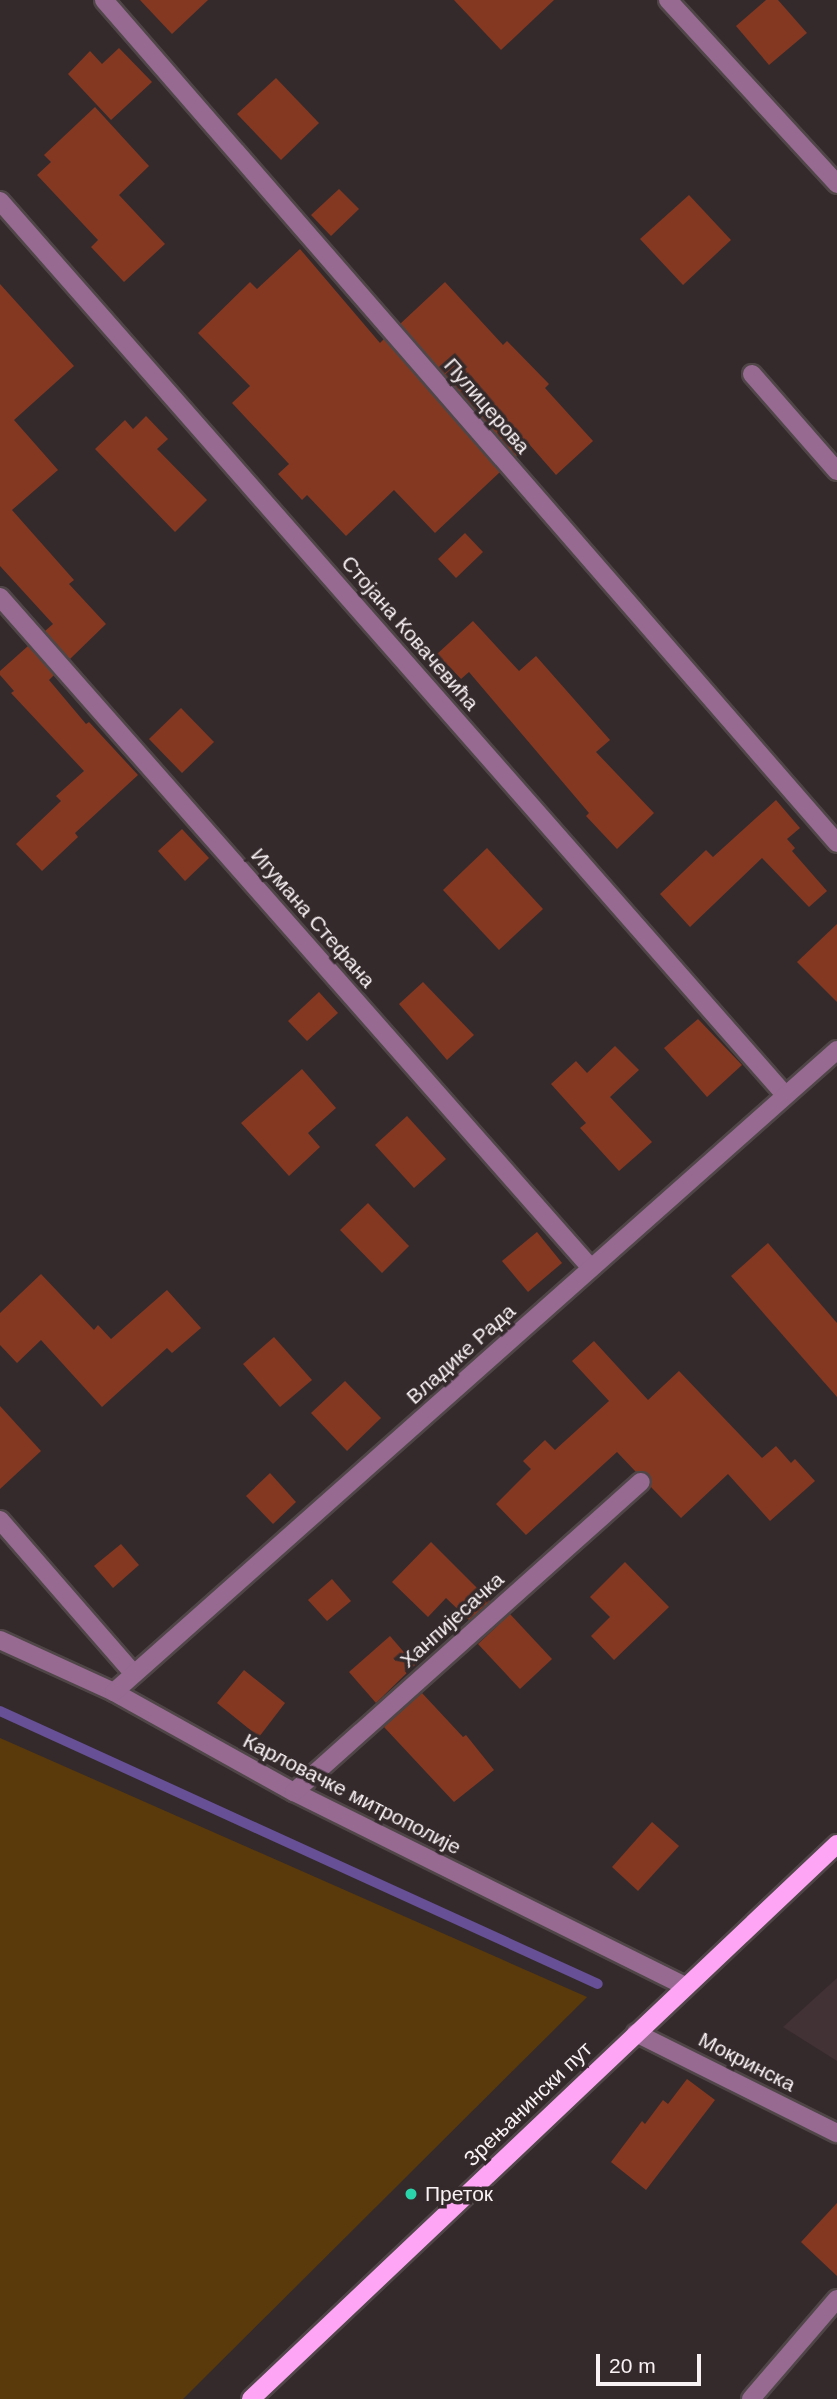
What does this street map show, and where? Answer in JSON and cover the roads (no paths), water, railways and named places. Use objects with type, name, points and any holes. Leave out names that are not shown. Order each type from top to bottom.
[{"type":"main road","name":"Зрењанински пут","points":[[251,2399],[837,1844]]},
{"type":"street","name":"Пулицерова","points":[[104,0],[837,843]]},
{"type":"street","points":[[668,0],[837,184]]},
{"type":"street","name":"Стојана Ковачевића","points":[[0,201],[785,1096]]},
{"type":"street","points":[[752,374],[837,471]]},
{"type":"street","name":"Игумана Стефана","points":[[0,597],[591,1268]]},
{"type":"street","name":"Владике Рада","points":[[114,1692],[837,1049]]},
{"type":"street","name":"Ханпијесачка","points":[[294,1792],[641,1482]]},
{"type":"street","points":[[0,1520],[134,1674]]},
{"type":"street","name":"Карловачке митрополије","points":[[0,1640],[114,1692],[294,1792],[685,1986]]},
{"type":"street","name":"Мокринска","points":[[636,2033],[837,2133]]},
{"type":"street","points":[[751,2399],[837,2299]]},
{"type":"waterway","points":[[0,1711],[598,1984]]},
{"type":"place","name":"Преток","points":[[411,2194]]}]
